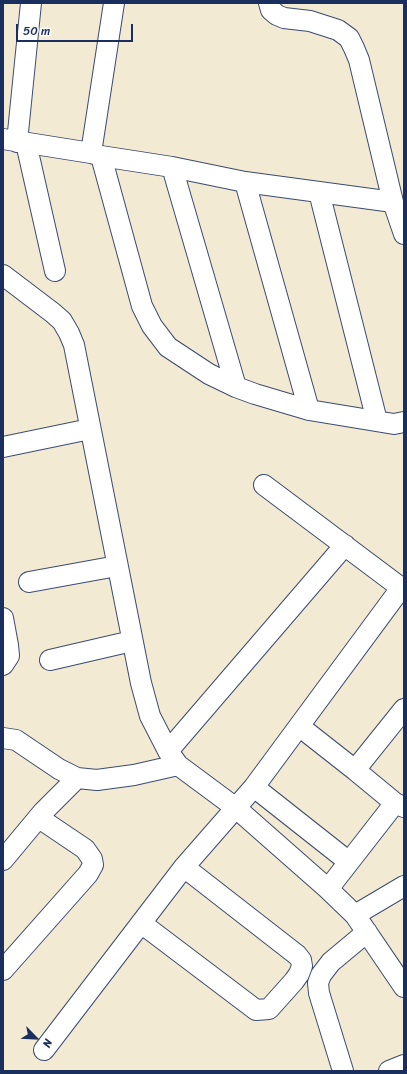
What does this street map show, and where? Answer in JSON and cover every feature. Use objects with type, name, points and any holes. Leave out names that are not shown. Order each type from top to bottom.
[{"type":"street","points":[[31,3],[15,141],[55,271]]},
{"type":"street","points":[[114,3],[96,155],[142,306],[152,326],[168,347],[209,374],[236,387],[309,410],[394,424],[404,422]]},
{"type":"street","points":[[269,3],[271,10],[277,15],[284,18],[310,22],[338,30],[349,38],[359,60],[393,202],[404,234]]},
{"type":"street","points":[[15,141],[172,167],[245,182],[393,202]]},
{"type":"street","points":[[172,167],[236,387]]},
{"type":"street","points":[[245,182],[309,410]]},
{"type":"street","points":[[318,192],[377,421]]},
{"type":"street","points":[[3,275],[53,313],[62,321],[70,333],[74,345],[141,683],[150,716],[173,758],[236,808],[328,889],[355,915],[404,987]]},
{"type":"street","points":[[3,447],[90,429]]},
{"type":"street","points":[[44,1050],[184,867],[254,787],[402,589],[264,485]]},
{"type":"street","points":[[3,738],[16,740],[59,769],[77,778],[97,780],[134,775],[173,758],[345,545]]},
{"type":"street","points":[[29,582],[118,566]]},
{"type":"street","points":[[3,618],[9,656],[3,665]]},
{"type":"street","points":[[50,660],[132,641]]},
{"type":"street","points":[[355,770],[404,709]]},
{"type":"street","points":[[299,726],[399,805],[348,862],[328,889]]},
{"type":"street","points":[[3,860],[10,839],[38,818],[77,778]]},
{"type":"street","points":[[254,787],[348,862]]},
{"type":"street","points":[[3,970],[88,874],[93,864],[92,859],[85,849],[38,818]]},
{"type":"street","points":[[141,923],[256,1010],[269,1008],[299,974],[302,966],[301,960],[296,955],[184,867]]},
{"type":"street","points":[[355,915],[404,886]]},
{"type":"street","points":[[343,1071],[319,993],[318,983],[321,975],[331,962],[367,932]]},
{"type":"street","points":[[389,1071],[404,1066]]}]
